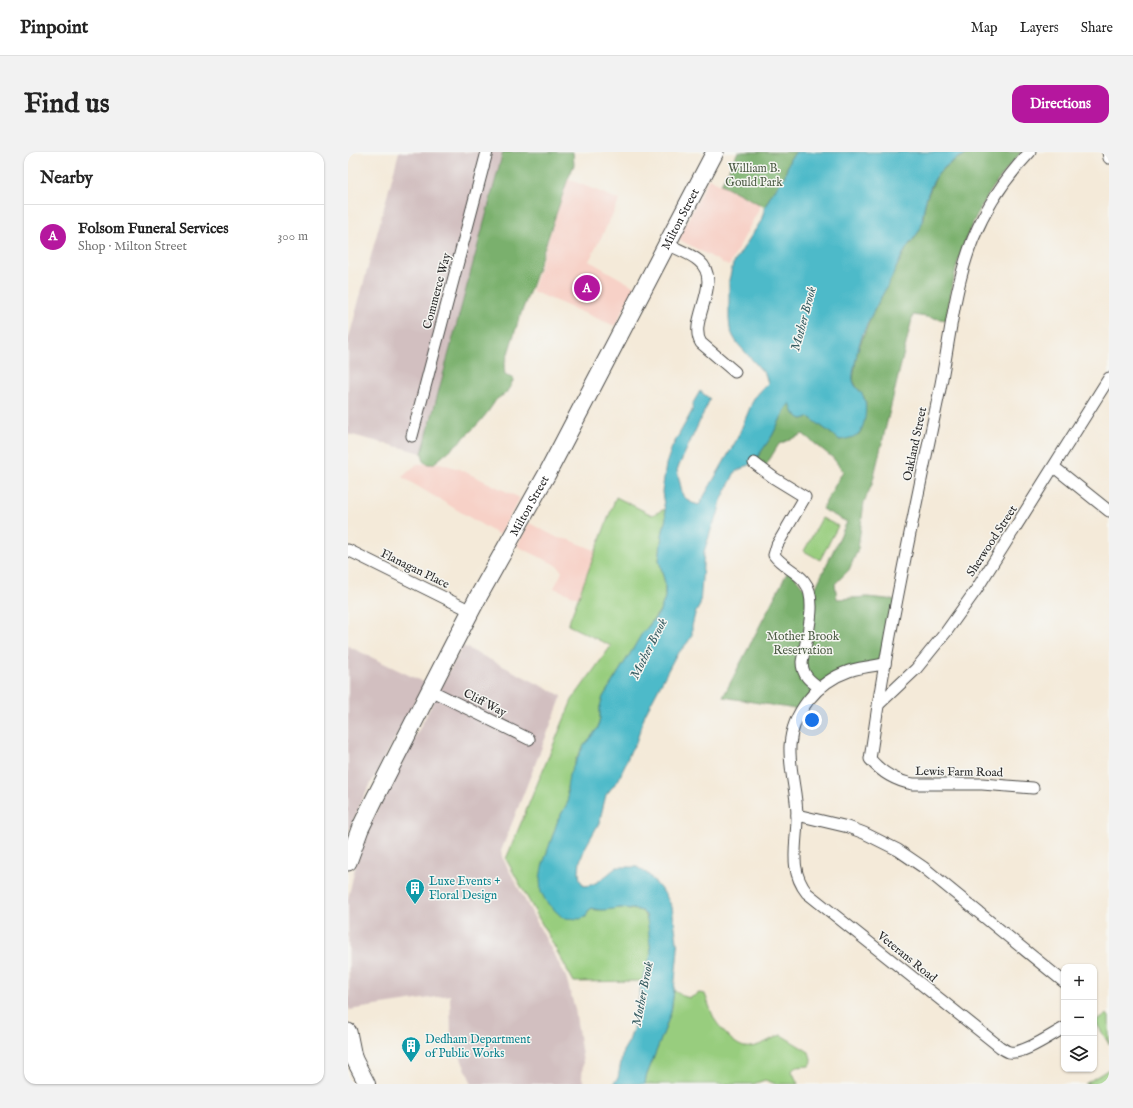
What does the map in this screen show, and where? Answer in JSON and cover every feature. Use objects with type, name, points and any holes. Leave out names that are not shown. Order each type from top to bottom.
[{"type":"main road","name":"Milton Street","points":[[348,862],[360,829],[430,690],[471,611],[547,474],[715,152]]},
{"type":"main road","points":[[348,1032],[351,1052]]},
{"type":"street","name":"Commerce Way","points":[[412,436],[487,152]]},
{"type":"street","name":"Oakland Street","points":[[870,759],[885,664],[908,542],[941,386],[962,270],[973,238],[989,206],[1008,177],[1030,152]]},
{"type":"street","points":[[1108,152],[1109,158]]},
{"type":"street","points":[[667,244],[700,261],[705,268],[708,275],[708,284],[699,324],[698,338],[701,343],[734,372]]},
{"type":"street","name":"Sherwood Street","points":[[879,704],[916,669],[946,632],[992,566],[1109,378]]},
{"type":"street","points":[[754,463],[774,478],[805,497],[777,545],[774,555],[799,576],[809,589],[812,606],[802,668],[808,680],[820,688]]},
{"type":"street","points":[[1054,467],[1109,511]]},
{"type":"street","name":"Flanagan Place","points":[[348,550],[471,611]]},
{"type":"street","name":"Veterans Road","points":[[885,664],[869,666],[847,672],[837,677],[820,688],[801,710],[795,721],[790,747],[797,815],[795,865],[796,875],[800,884],[807,893],[969,1024],[1000,1047],[1009,1052],[1017,1051],[1027,1048],[1061,1030]]},
{"type":"street","name":"Cliff Way","points":[[430,690],[529,739]]},
{"type":"street","name":"Lewis Farm Road","points":[[870,759],[892,777],[913,784],[982,784],[1033,788]]},
{"type":"street","points":[[797,815],[848,827],[864,833],[898,850],[924,867],[1061,980]]},
{"type":"street","points":[[351,1052],[367,1084]]},
{"type":"shaded area","points":[[399,152],[503,152],[422,453],[348,434],[348,341]]},
{"type":"shaded area","points":[[709,178],[761,205],[729,266],[678,239]]},
{"type":"shaded area","points":[[568,179],[620,200],[589,261],[635,287],[615,326],[532,291]]},
{"type":"shaded area","points":[[440,463],[459,469],[520,498],[499,535],[402,477],[417,464]]},
{"type":"shaded area","points":[[529,523],[558,538],[570,540],[602,553],[586,601],[554,588],[562,572],[558,566],[517,546]]},
{"type":"shaded area","points":[[348,646],[425,683],[363,798],[348,833]]},
{"type":"shaded area","points":[[463,646],[562,696],[501,851],[502,857],[566,977],[575,1009],[583,1062],[582,1078],[585,1084],[472,1084],[451,1035],[450,995],[349,1010],[348,899],[357,859],[371,822]]},
{"type":"green space","points":[[503,152],[573,152],[574,165],[519,319],[504,366],[505,375],[514,379],[506,393],[496,400],[474,428],[433,464],[428,464],[424,462],[422,453]]},
{"type":"green space","name":"William B. Gould Park","points":[[738,152],[796,152],[790,159],[784,178],[771,195],[765,207],[721,184]]},
{"type":"green space","name":"Mother Brook Reservation","points":[[969,152],[1022,152],[990,192],[967,237],[956,269],[946,320],[913,315],[872,484],[864,502],[858,549],[849,570],[835,584],[837,599],[867,597],[897,600],[885,664],[847,672],[801,710],[723,697],[789,569],[811,597],[847,522],[822,509],[843,471],[833,458],[803,434],[779,444],[763,470],[754,462],[772,436],[786,408],[791,402],[794,414],[802,419],[809,417],[840,440],[859,434],[862,428],[866,404],[864,397],[853,380],[857,352],[872,315],[907,247],[915,238],[919,230],[923,221],[927,197],[936,177],[956,159]]},
{"type":"green space","points":[[616,497],[652,515],[665,509],[666,518],[659,560],[665,583],[665,597],[661,609],[641,636],[603,697],[600,707],[598,728],[583,747],[576,759],[567,788],[568,802],[558,820],[547,854],[586,917],[588,911],[592,908],[596,910],[622,908],[642,911],[647,920],[650,931],[651,954],[649,964],[642,981],[574,982],[506,859],[572,700],[611,646],[568,625]]},
{"type":"green space","points":[[822,518],[838,526],[820,560],[804,551]]},
{"type":"green space","points":[[674,990],[683,996],[690,998],[699,993],[705,994],[715,1020],[730,1038],[740,1045],[750,1047],[762,1044],[781,1035],[809,1052],[812,1062],[809,1066],[795,1067],[792,1071],[798,1084],[776,1084],[765,1080],[753,1084],[645,1084],[646,1077],[671,1012]]},
{"type":"green space","points":[[1107,1014],[1109,1017],[1109,1044],[1097,1024],[1097,1020]]},
{"type":"green space","points":[[1109,1069],[1109,1084],[1085,1084]]},
{"type":"water","name":"Mother Brook","points":[[796,152],[969,152],[954,160],[940,172],[934,181],[926,200],[920,229],[902,256],[863,333],[857,353],[853,377],[855,385],[863,396],[866,406],[864,423],[860,432],[853,437],[840,440],[809,417],[802,419],[794,414],[790,403],[772,436],[754,462],[735,472],[721,501],[718,514],[704,552],[700,605],[695,614],[692,626],[692,635],[675,657],[645,714],[636,743],[631,750],[619,779],[606,795],[599,823],[585,848],[580,861],[580,880],[584,886],[598,882],[617,867],[637,867],[648,874],[665,894],[672,907],[674,920],[678,949],[671,1012],[646,1077],[645,1084],[613,1084],[618,1078],[623,1051],[629,1041],[633,1029],[642,981],[651,954],[646,915],[642,911],[631,909],[620,908],[602,910],[592,908],[588,911],[586,917],[580,919],[563,918],[547,903],[541,892],[540,879],[542,867],[558,820],[568,802],[567,788],[569,775],[583,747],[598,728],[600,707],[603,697],[641,635],[657,616],[665,597],[665,583],[659,560],[666,518],[662,492],[666,464],[672,447],[692,411],[693,403],[700,391],[710,399],[677,470],[683,496],[692,503],[699,505],[737,439],[754,398],[768,383],[765,374],[737,343],[730,329],[729,280],[733,264],[761,221],[765,207],[771,195],[784,178],[790,159]]},
{"type":"place","name":"Folsom Funeral Services","points":[[587,288]]},
{"type":"place","name":"Luxe Events + Floral Design","points":[[415,905]]},
{"type":"place","name":"Dedham Department of Public Works","points":[[411,1063]]}]
